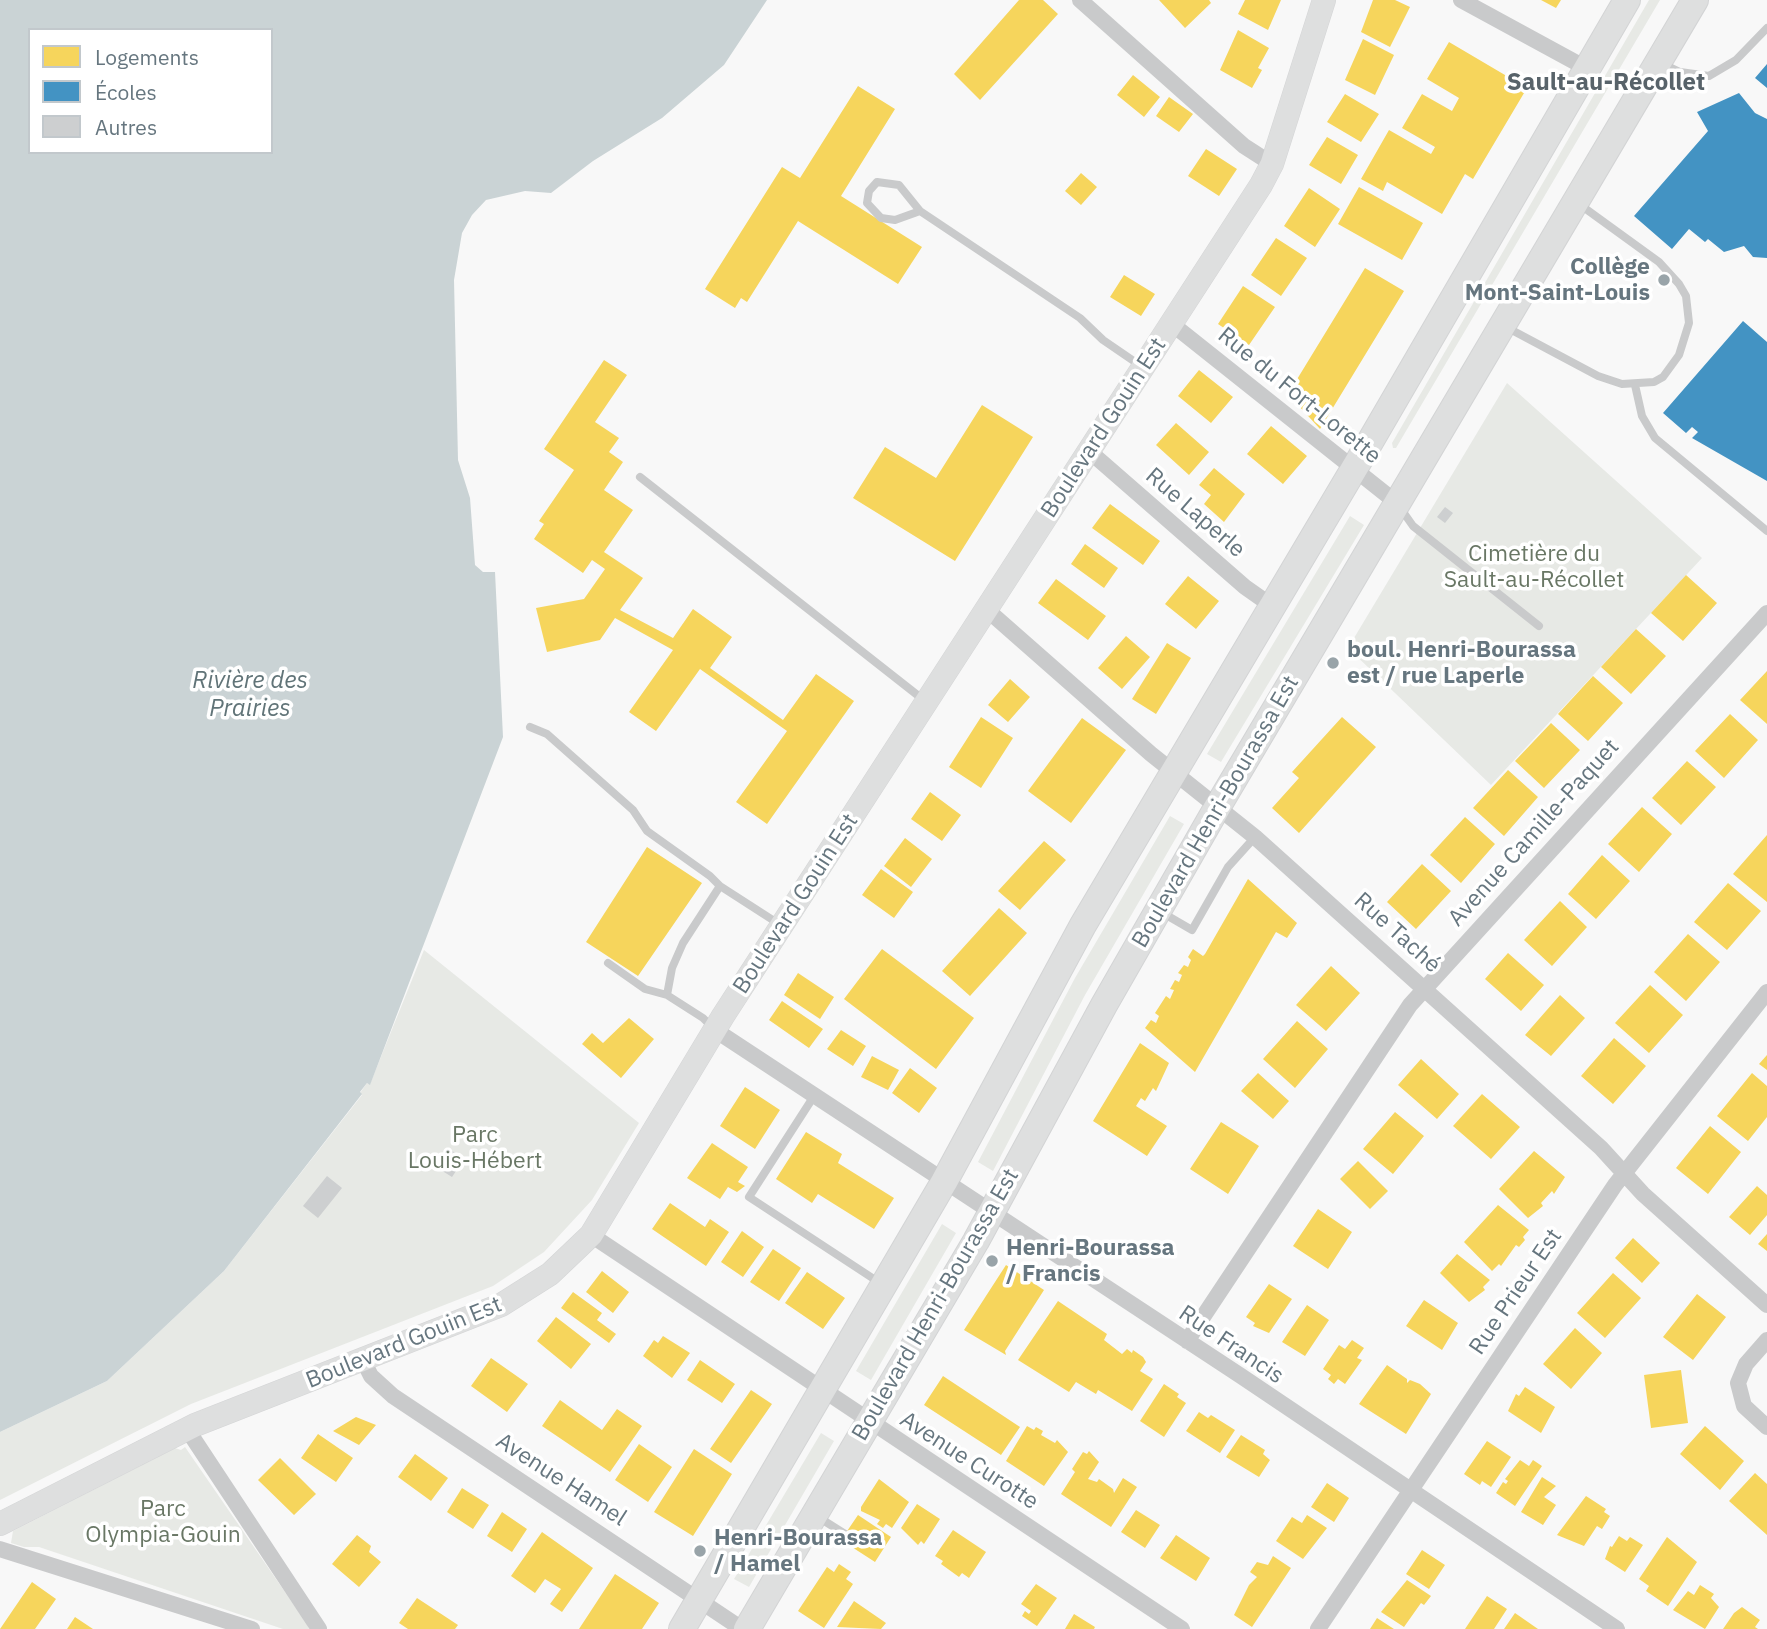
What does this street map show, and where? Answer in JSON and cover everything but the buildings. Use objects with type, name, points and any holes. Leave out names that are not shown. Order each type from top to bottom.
[{"type":"main road","points":[[682,1629],[944,1182],[1068,950],[1627,0]]},
{"type":"main road","name":"Boulevard Henri-Bourassa Est","points":[[745,1629],[992,1213],[1218,806],[1695,0]]},
{"type":"street","points":[[1080,0],[1244,146],[1272,164]]},
{"type":"street","name":"Boulevard Gouin Est","points":[[0,1524],[187,1429],[472,1318],[511,1300],[550,1274],[591,1235],[781,926],[985,608],[1172,324],[1272,164],[1324,0]]},
{"type":"street","points":[[1461,0],[1586,68]]},
{"type":"street","name":"Rue du Fort-Lorette","points":[[1172,324],[1397,503]]},
{"type":"street","name":"Rue Laperle","points":[[1089,451],[1245,587],[1272,606]]},
{"type":"street","name":"Rue Taché","points":[[985,608],[1174,772],[1255,836],[1601,1148],[1624,1173],[1767,1305]]},
{"type":"street","name":"Avenue Camille-Paquet","points":[[1187,1341],[1405,1012],[1767,613]]},
{"type":"street","name":"Rue Prieur Est","points":[[1318,1629],[1624,1173],[1767,992]]},
{"type":"street","name":"Rue Francis","points":[[715,1030],[1617,1629]]},
{"type":"street","name":"Avenue Curotte","points":[[591,1235],[822,1392],[1182,1629]]},
{"type":"street","points":[[1767,1340],[1741,1371],[1738,1389],[1744,1406],[1767,1427]]},
{"type":"street","name":"Avenue Hamel","points":[[363,1360],[373,1379],[401,1402],[745,1629]]},
{"type":"street","points":[[187,1429],[319,1629]]},
{"type":"street","points":[[0,1549],[252,1629]]},
{"type":"lane","points":[[1658,62],[1680,72],[1709,76],[1722,70],[1753,46],[1767,28]]},
{"type":"lane","points":[[920,211],[895,220],[881,218],[867,203],[869,191],[877,182],[899,185],[920,211],[1080,318],[1103,340],[1144,367]]},
{"type":"lane","points":[[1503,325],[1598,376],[1622,384],[1635,385],[1663,377],[1679,355],[1689,323],[1686,296],[1659,262],[1576,203]]},
{"type":"lane","points":[[1635,385],[1642,416],[1655,438],[1767,531]]},
{"type":"lane","points":[[640,477],[925,701]]},
{"type":"lane","points":[[1397,503],[1413,526],[1539,626]]},
{"type":"lane","points":[[530,727],[547,734],[633,810],[647,831],[720,886],[781,926]]},
{"type":"lane","points":[[1158,910],[1192,930],[1228,867],[1255,836]]},
{"type":"lane","points":[[667,995],[679,950],[720,886]]},
{"type":"lane","points":[[608,963],[645,989],[667,995],[703,1018],[715,1030]]},
{"type":"lane","points":[[814,1096],[749,1197],[883,1285]]},
{"type":"lane","points":[[814,1515],[845,1534]]},
{"type":"green space","points":[[1649,0],[1660,0],[1396,448],[1393,448],[1392,443]]},
{"type":"green space","name":"Cimetière du Sault-au-Récollet","points":[[1507,383],[1702,558],[1491,785],[1348,648]]},
{"type":"green space","points":[[1350,516],[1364,525],[1221,762],[1207,754]]},
{"type":"green space","points":[[1170,816],[1184,824],[1085,995],[993,1171],[978,1162],[1075,978]]},
{"type":"green space","name":"Parc Louis-Hébert","points":[[424,950],[639,1123],[592,1200],[544,1252],[493,1286],[191,1404],[0,1500],[0,1432],[107,1381],[224,1271],[362,1095],[360,1093],[367,1083],[370,1084]]},
{"type":"green space","points":[[942,1224],[956,1233],[871,1380],[856,1371]]},
{"type":"green space","points":[[821,1433],[834,1441],[749,1587],[734,1579]]},
{"type":"green space","name":"Parc Olympia-Gouin","points":[[185,1447],[309,1629],[283,1629],[39,1547],[24,1547],[11,1543],[13,1531],[175,1448],[181,1450]]},
{"type":"water","name":"Rivière des Prairies","points":[[0,0],[767,0],[724,65],[662,118],[593,161],[551,193],[525,191],[486,200],[472,215],[462,233],[454,280],[458,460],[470,498],[475,565],[483,572],[495,572],[503,737],[370,1085],[367,1083],[360,1092],[362,1094],[224,1271],[107,1381],[0,1432]]},
{"type":"place","name":"Collège Mont-Saint-Louis","points":[[1664,280]]},
{"type":"place","name":"boul. Henri-Bourassa est / rue Laperle","points":[[1333,663]]},
{"type":"place","name":"Henri-Bourassa / Francis","points":[[992,1261]]},
{"type":"place","name":"Henri-Bourassa / Hamel","points":[[700,1551]]},
{"type":"district","name":"Sault-au-Récollet","points":[[1606,83]]}]
